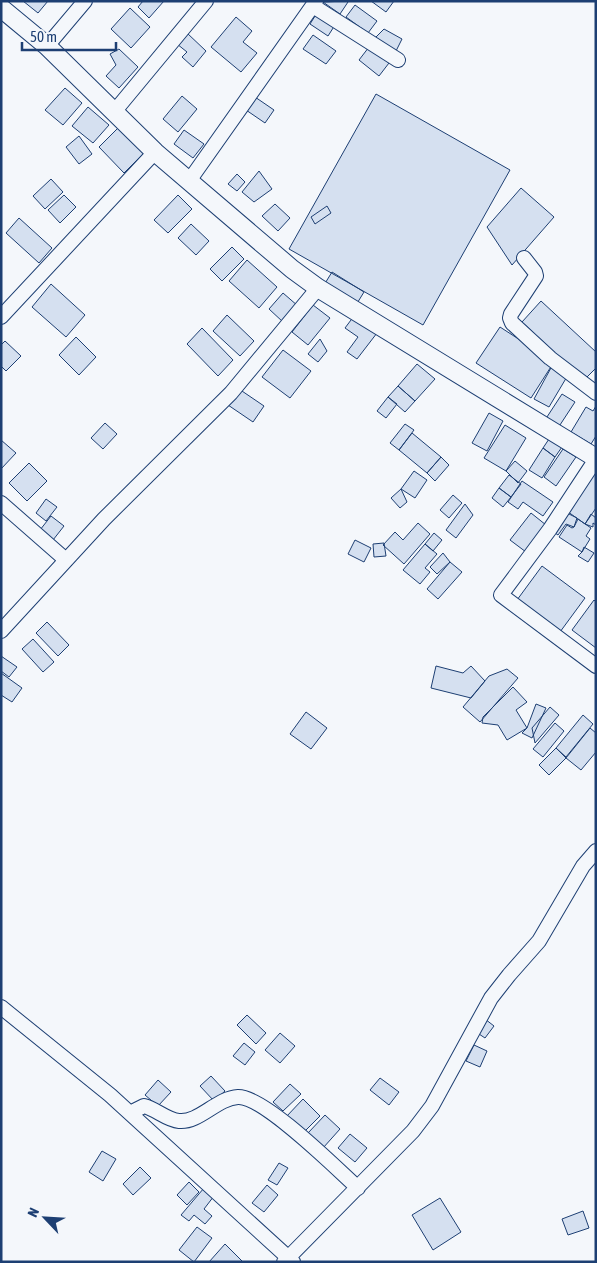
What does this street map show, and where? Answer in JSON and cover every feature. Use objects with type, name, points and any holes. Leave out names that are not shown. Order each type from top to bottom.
[{"type":"main road","points":[[1,8],[47,46],[156,152],[318,288],[596,458]]},
{"type":"street","points":[[47,46],[85,1]]},
{"type":"street","points":[[114,112],[206,1]]},
{"type":"street","points":[[189,181],[315,4],[398,60]]},
{"type":"street","points":[[1,317],[156,152]]},
{"type":"street","points":[[524,258],[536,276],[511,314],[512,323],[550,358],[596,393]]},
{"type":"street","points":[[1,631],[104,519],[231,393],[318,288]]},
{"type":"street","points":[[596,458],[550,529],[501,596],[596,666]]},
{"type":"street","points":[[1,503],[66,560]]},
{"type":"street","points":[[1,1007],[130,1112],[289,1260],[413,1131],[432,1106],[491,998],[539,941],[583,866],[596,851]]},
{"type":"street","points":[[130,1112],[144,1106],[172,1119],[179,1121],[190,1120],[226,1100],[242,1097],[273,1112],[358,1188]]},
{"type":"building","points":[[23,1],[48,1],[38,13]]},
{"type":"building","points":[[143,1],[164,1],[149,18],[138,7]]},
{"type":"building","points":[[371,1],[394,1],[386,12]]},
{"type":"building","points":[[323,2],[348,2],[340,14]]},
{"type":"building","points":[[355,5],[377,21],[368,33],[346,17]]},
{"type":"building","points":[[130,8],[150,27],[131,48],[111,29]]},
{"type":"building","points":[[317,13],[335,25],[328,36],[310,24]]},
{"type":"building","points":[[236,17],[252,31],[243,42],[257,53],[241,72],[211,47]]},
{"type":"building","points":[[384,29],[402,39],[396,51],[374,39]]},
{"type":"building","points":[[187,33],[206,51],[193,67],[182,57],[187,52],[177,44]]},
{"type":"building","points":[[313,35],[336,51],[326,64],[303,49]]},
{"type":"building","points":[[369,47],[389,63],[379,76],[359,60]]},
{"type":"building","points":[[119,49],[138,67],[119,88],[106,76],[116,65],[110,54]]},
{"type":"building","points":[[65,88],[82,103],[63,125],[45,110]]},
{"type":"building","points":[[376,94],[510,170],[423,325],[289,249]]},
{"type":"building","points":[[182,96],[197,109],[178,132],[163,119]]},
{"type":"building","points":[[255,97],[274,110],[265,123],[246,110]]},
{"type":"building","points":[[88,107],[109,125],[93,143],[72,126]]},
{"type":"building","points":[[119,127],[144,153],[124,173],[99,147]]},
{"type":"building","points":[[184,130],[204,144],[193,158],[174,144]]},
{"type":"building","points":[[79,136],[92,154],[79,164],[66,147]]},
{"type":"building","points":[[259,171],[272,189],[254,202],[242,192]]},
{"type":"building","points":[[237,174],[245,182],[237,191],[228,184]]},
{"type":"building","points":[[51,179],[63,192],[45,209],[33,196]]},
{"type":"building","points":[[521,188],[554,217],[512,265],[487,227]]},
{"type":"building","points":[[64,195],[76,207],[60,223],[48,210]]},
{"type":"building","points":[[178,195],[192,209],[168,233],[154,220]]},
{"type":"building","points":[[275,204],[290,218],[278,231],[262,216]]},
{"type":"building","points":[[327,206],[331,213],[315,224],[311,217]]},
{"type":"building","points":[[19,218],[52,248],[39,263],[6,233]]},
{"type":"building","points":[[191,224],[209,241],[196,255],[178,238]]},
{"type":"building","points":[[232,247],[244,259],[222,281],[210,269]]},
{"type":"building","points":[[247,260],[277,287],[259,308],[229,281]]},
{"type":"building","points":[[332,272],[364,292],[356,305],[324,285]]},
{"type":"building","points":[[51,284],[85,315],[66,337],[32,307]]},
{"type":"building","points":[[283,293],[298,306],[283,322],[269,309]]},
{"type":"building","points":[[541,301],[596,352],[596,368],[584,380],[522,322]]},
{"type":"building","points":[[313,305],[330,318],[308,345],[292,332]]},
{"type":"building","points":[[227,315],[254,341],[240,356],[213,331]]},
{"type":"building","points":[[354,316],[377,333],[357,359],[347,352],[358,337],[345,328]]},
{"type":"building","points":[[500,327],[554,362],[531,398],[476,363]]},
{"type":"building","points":[[202,328],[233,360],[218,376],[187,344]]},
{"type":"building","points":[[76,337],[96,357],[79,375],[59,355]]},
{"type":"building","points":[[320,339],[327,351],[318,362],[308,354]]},
{"type":"building","points":[[5,341],[21,356],[6,371],[1,366],[1,345]]},
{"type":"building","points":[[283,350],[311,371],[290,398],[262,377]]},
{"type":"building","points":[[417,364],[435,379],[415,401],[398,386]]},
{"type":"building","points":[[552,366],[568,375],[549,407],[534,399]]},
{"type":"building","points":[[398,386],[415,401],[405,412],[388,397]]},
{"type":"building","points":[[239,389],[264,406],[253,422],[228,405]]},
{"type":"building","points":[[562,394],[575,402],[558,428],[545,420]]},
{"type":"building","points":[[388,397],[397,404],[386,418],[377,411]]},
{"type":"building","points":[[596,406],[596,436],[591,444],[571,432],[586,407],[593,411]]},
{"type":"building","points":[[489,413],[503,421],[487,451],[472,443]]},
{"type":"building","points":[[105,423],[117,434],[103,449],[91,438]]},
{"type":"building","points":[[405,424],[414,430],[399,450],[390,443]]},
{"type":"building","points":[[505,425],[526,438],[506,471],[484,458]]},
{"type":"building","points":[[412,433],[441,457],[427,473],[399,450]]},
{"type":"building","points":[[549,439],[562,447],[555,457],[543,448]]},
{"type":"building","points":[[1,440],[16,453],[1,469]]},
{"type":"building","points":[[543,448],[555,457],[542,478],[529,470]]},
{"type":"building","points":[[563,449],[576,457],[556,486],[544,477]]},
{"type":"building","points":[[441,457],[449,465],[435,481],[427,473]]},
{"type":"building","points":[[515,461],[527,471],[518,483],[506,471]]},
{"type":"building","points":[[29,463],[47,481],[27,501],[9,483]]},
{"type":"building","points":[[414,471],[427,480],[415,498],[401,489]]},
{"type":"building","points":[[596,471],[596,508],[585,524],[564,509]]},
{"type":"building","points":[[509,475],[521,484],[511,497],[499,488]]},
{"type":"building","points":[[522,481],[553,502],[543,516],[523,502],[518,509],[508,502]]},
{"type":"building","points":[[499,488],[511,497],[503,507],[492,498]]},
{"type":"building","points":[[401,489],[407,502],[400,508],[391,498]]},
{"type":"building","points":[[453,495],[462,503],[449,518],[440,510]]},
{"type":"building","points":[[46,499],[57,507],[46,521],[36,513]]},
{"type":"building","points":[[465,504],[473,515],[456,538],[446,530]]},
{"type":"building","points":[[565,512],[577,518],[574,527],[566,524],[558,535],[552,531]]},
{"type":"building","points":[[531,513],[546,525],[526,552],[510,540]]},
{"type":"building","points":[[591,514],[596,518],[596,525],[593,523],[593,527],[585,524]]},
{"type":"building","points":[[51,516],[64,526],[53,540],[40,530]]},
{"type":"building","points":[[578,519],[591,528],[586,536],[590,539],[582,552],[559,537],[567,525],[572,528],[574,527]]},
{"type":"building","points":[[418,523],[430,534],[404,564],[383,545],[395,532],[403,540]]},
{"type":"building","points":[[434,533],[442,540],[433,551],[425,544]]},
{"type":"building","points":[[355,540],[371,548],[364,562],[348,554]]},
{"type":"building","points":[[384,543],[386,556],[374,557],[373,544]]},
{"type":"building","points":[[425,544],[437,554],[425,568],[430,572],[420,584],[403,570]]},
{"type":"building","points":[[584,547],[594,553],[588,562],[578,556]]},
{"type":"building","points":[[443,553],[450,562],[437,574],[430,567]]},
{"type":"building","points":[[450,562],[462,572],[438,599],[427,589]]},
{"type":"building","points":[[542,566],[585,598],[560,632],[517,600]]},
{"type":"building","points":[[594,600],[596,602],[596,648],[572,630]]},
{"type":"building","points":[[47,622],[69,645],[58,656],[36,633]]},
{"type":"building","points":[[33,639],[54,662],[43,672],[22,649]]},
{"type":"building","points":[[1,656],[17,667],[9,677],[1,671]]},
{"type":"building","points":[[436,666],[463,673],[471,666],[485,681],[471,698],[431,688]]},
{"type":"building","points":[[507,669],[518,678],[480,722],[463,707],[489,676]]},
{"type":"building","points":[[1,673],[22,688],[12,702],[1,695]]},
{"type":"building","points":[[513,687],[527,702],[516,710],[527,728],[507,740],[498,725],[482,723],[483,717]]},
{"type":"building","points":[[536,704],[546,708],[532,738],[522,733],[527,728]]},
{"type":"building","points":[[550,707],[559,715],[535,743],[532,728]]},
{"type":"building","points":[[306,712],[327,728],[311,749],[290,734]]},
{"type":"building","points":[[583,715],[593,724],[566,757],[556,748]]},
{"type":"building","points":[[555,723],[564,731],[543,757],[533,749]]},
{"type":"building","points":[[590,728],[596,733],[596,752],[581,770],[566,758]]},
{"type":"building","points":[[556,748],[566,758],[549,775],[539,765]]},
{"type":"building","points":[[247,1015],[266,1033],[256,1044],[237,1025]]},
{"type":"building","points":[[485,1019],[494,1026],[485,1038],[476,1032]]},
{"type":"building","points":[[280,1033],[295,1046],[280,1063],[265,1050]]},
{"type":"building","points":[[244,1043],[255,1052],[245,1065],[233,1056]]},
{"type":"building","points":[[474,1045],[487,1051],[480,1067],[466,1061]]},
{"type":"building","points":[[211,1076],[225,1091],[214,1101],[200,1086]]},
{"type":"building","points":[[380,1078],[399,1092],[389,1105],[370,1090]]},
{"type":"building","points":[[158,1080],[171,1092],[158,1106],[145,1095]]},
{"type":"building","points":[[290,1084],[301,1094],[283,1111],[273,1102]]},
{"type":"building","points":[[303,1099],[320,1116],[302,1134],[286,1117]]},
{"type":"building","points":[[325,1115],[340,1129],[323,1148],[308,1133]]},
{"type":"building","points":[[350,1134],[367,1148],[355,1162],[338,1148]]},
{"type":"building","points":[[102,1151],[116,1159],[103,1181],[89,1172]]},
{"type":"building","points":[[279,1163],[288,1168],[277,1185],[268,1180]]},
{"type":"building","points":[[140,1167],[151,1178],[133,1195],[123,1184]]},
{"type":"building","points":[[189,1182],[199,1192],[187,1205],[177,1195]]},
{"type":"building","points":[[267,1185],[278,1195],[264,1212],[252,1203]]},
{"type":"building","points":[[204,1188],[214,1196],[204,1209],[212,1216],[205,1224],[194,1215],[189,1221],[181,1215]]},
{"type":"building","points":[[440,1198],[461,1232],[433,1250],[412,1215]]},
{"type":"building","points":[[583,1211],[589,1228],[568,1235],[562,1219]]},
{"type":"building","points":[[197,1227],[212,1238],[194,1262],[179,1250]]},
{"type":"building","points":[[225,1244],[243,1262],[209,1262]]}]
